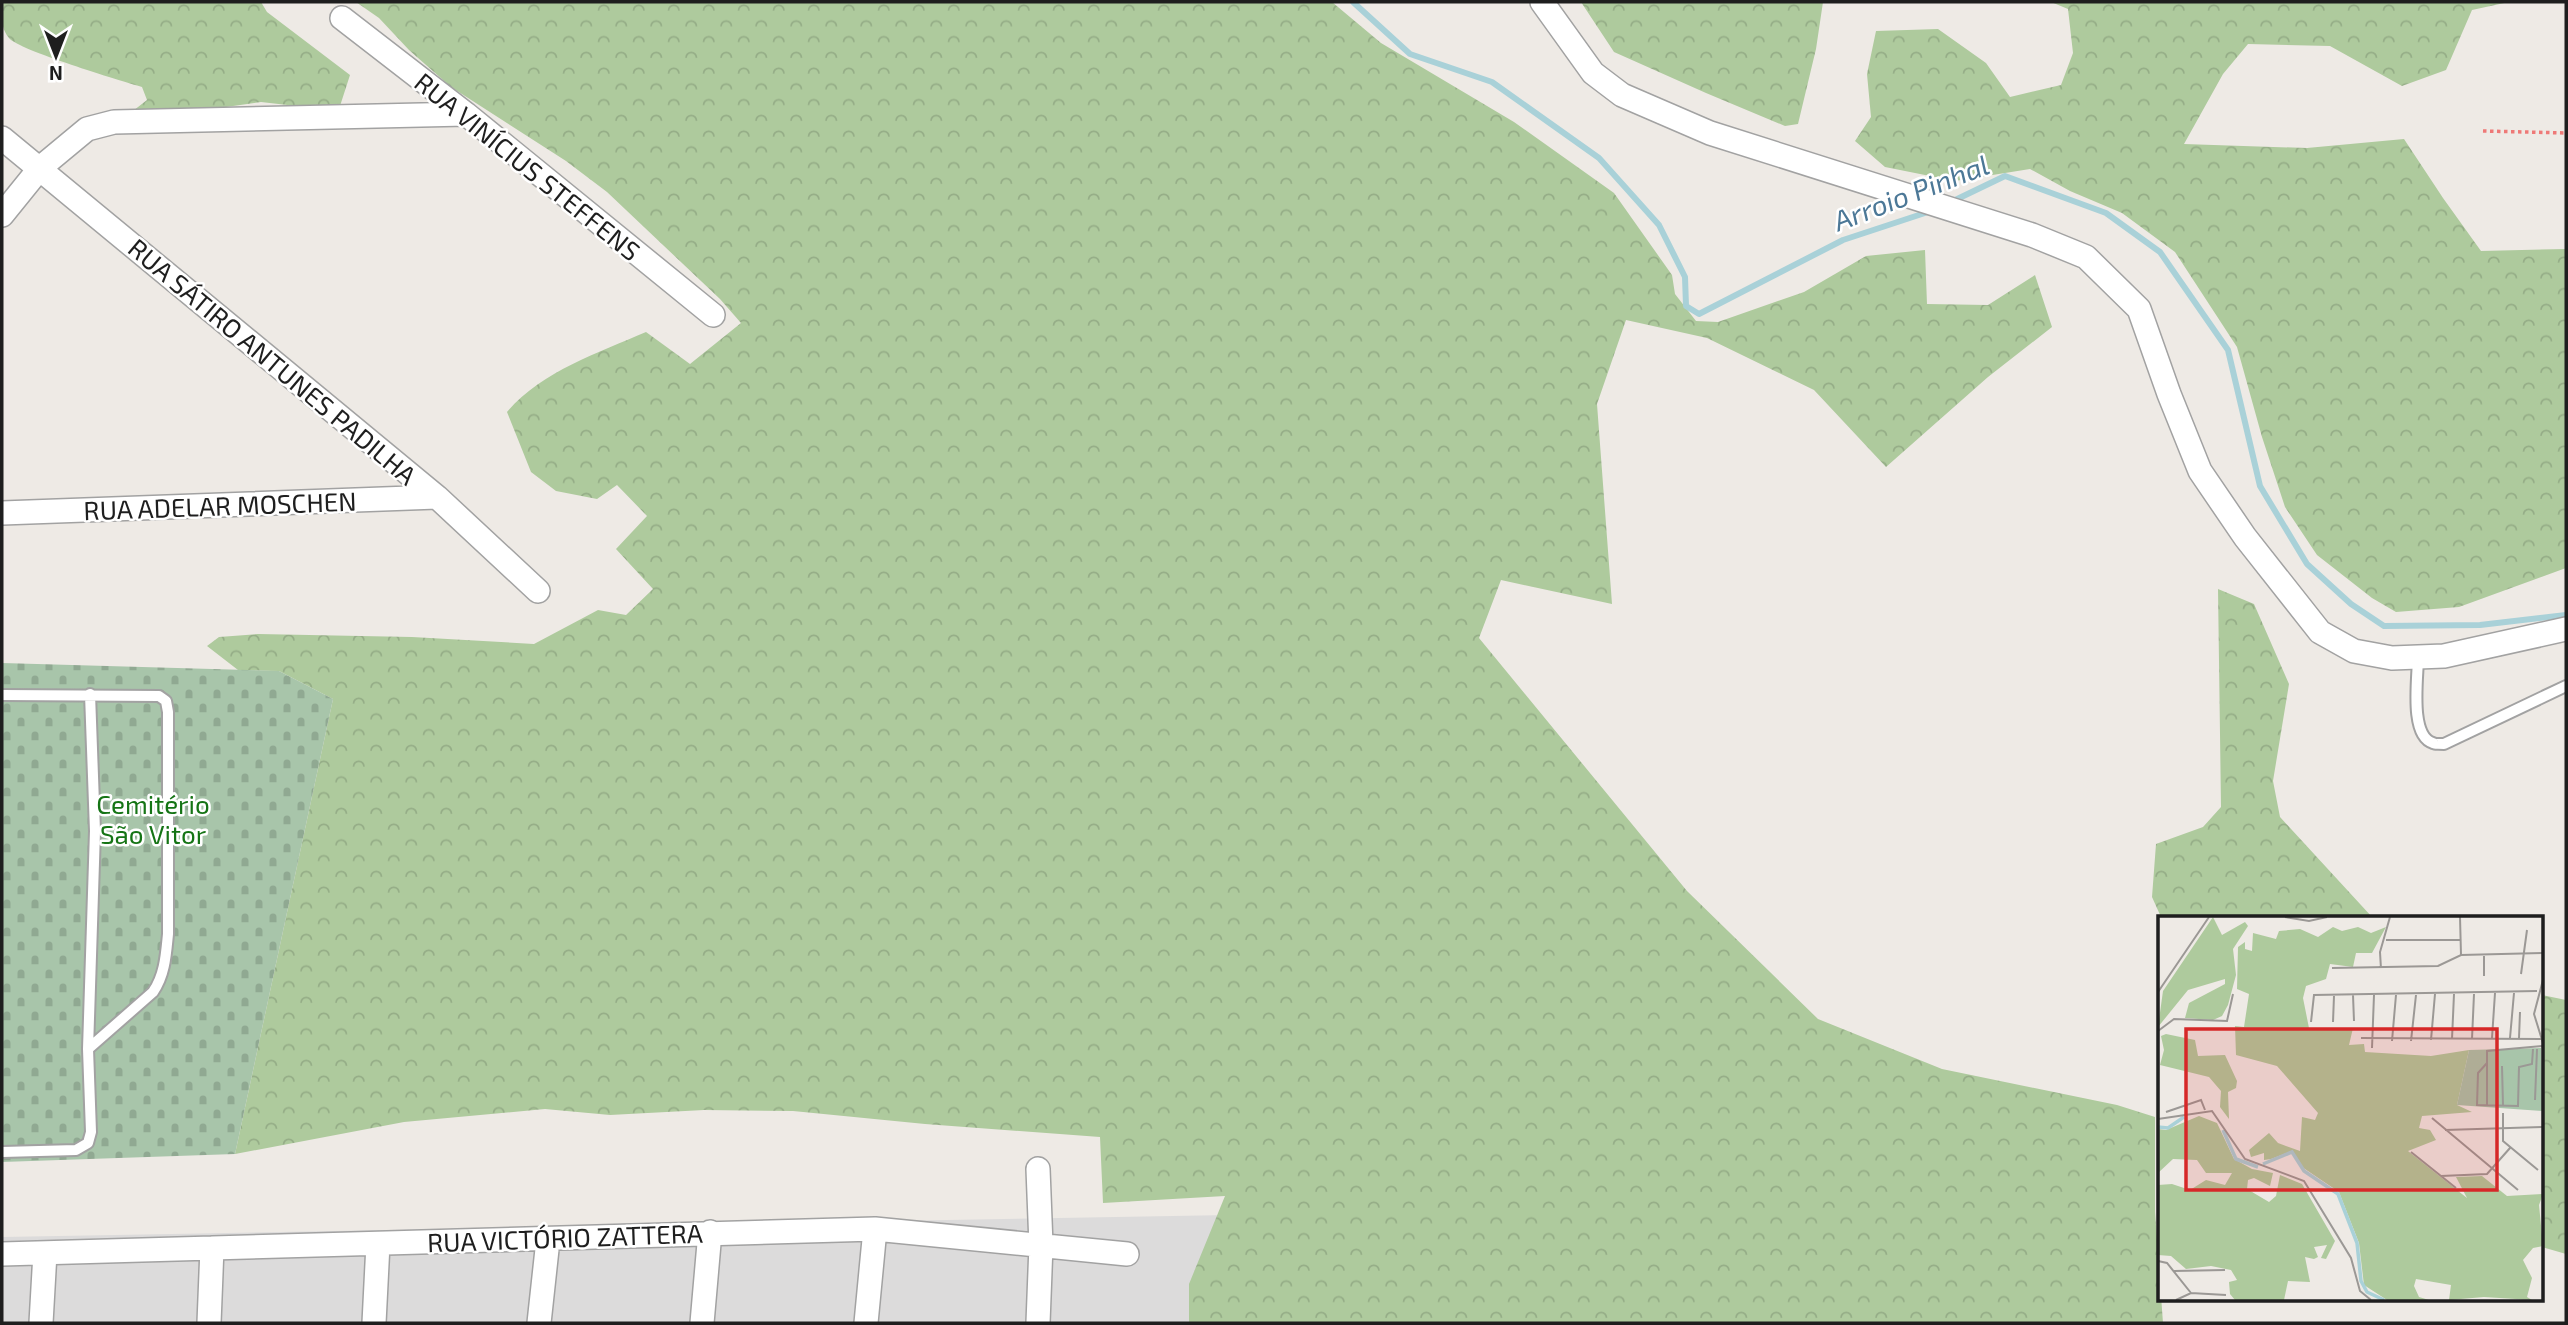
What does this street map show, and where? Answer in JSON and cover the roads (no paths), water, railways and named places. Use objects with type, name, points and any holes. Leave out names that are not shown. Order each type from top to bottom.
[{"type":"street","points":[[1542,2],[1593,73],[1622,95],[1710,133],[2032,234],[2086,257],[2139,309],[2200,471],[2245,537],[2320,632],[2354,651],[2392,658],[2444,656],[2566,629]]},
{"type":"street","name":"RUA VINÍCIUS STEFFENS","points":[[342,18],[466,114],[713,315]]},
{"type":"street","points":[[2,215],[40,168],[87,129],[114,122],[466,114]]},
{"type":"street","name":"RUA SÁTIRO ANTUNES PADILHA","points":[[2,138],[438,497],[538,592]]},
{"type":"street","name":"RUA ADELAR MOSCHEN","points":[[2,513],[438,497]]},
{"type":"street","points":[[1038,1169],[1041,1245],[1038,1323]]},
{"type":"street","points":[[866,1323],[874,1229]]},
{"type":"street","name":"RUA VICTÓRIO ZATTERA","points":[[2,1254],[874,1229],[1127,1254]]},
{"type":"street","points":[[702,1323],[710,1232]]},
{"type":"street","points":[[539,1323],[548,1240]]},
{"type":"street","points":[[374,1323],[378,1244]]},
{"type":"street","points":[[209,1323],[212,1248]]},
{"type":"street","points":[[41,1323],[45,1253]]},
{"type":"lane","points":[[2418,657],[2417,721],[2425,738],[2433,744],[2444,744],[2566,686]]},
{"type":"lane","points":[[2,1152],[76,1150],[88,1143],[91,1132],[88,1049],[95,831],[90,694]]},
{"type":"lane","points":[[2,695],[159,696],[166,701],[168,934],[164,966],[153,992],[88,1049]]},
{"type":"waterway","name":"Arroio Pinhal","points":[[1353,2],[1410,54],[1492,82],[1599,158],[1659,225],[1685,277],[1686,306],[1699,314],[1843,240],[1931,211]]},
{"type":"waterway","name":"Arroio Pinhal","points":[[1951,202],[2005,176],[2106,213],[2160,252],[2228,350],[2260,486],[2307,564],[2351,604],[2384,626],[2480,625],[2566,615]]},
{"type":"park label","name":"Cemitério São Vitor","points":[[153,818]]}]
